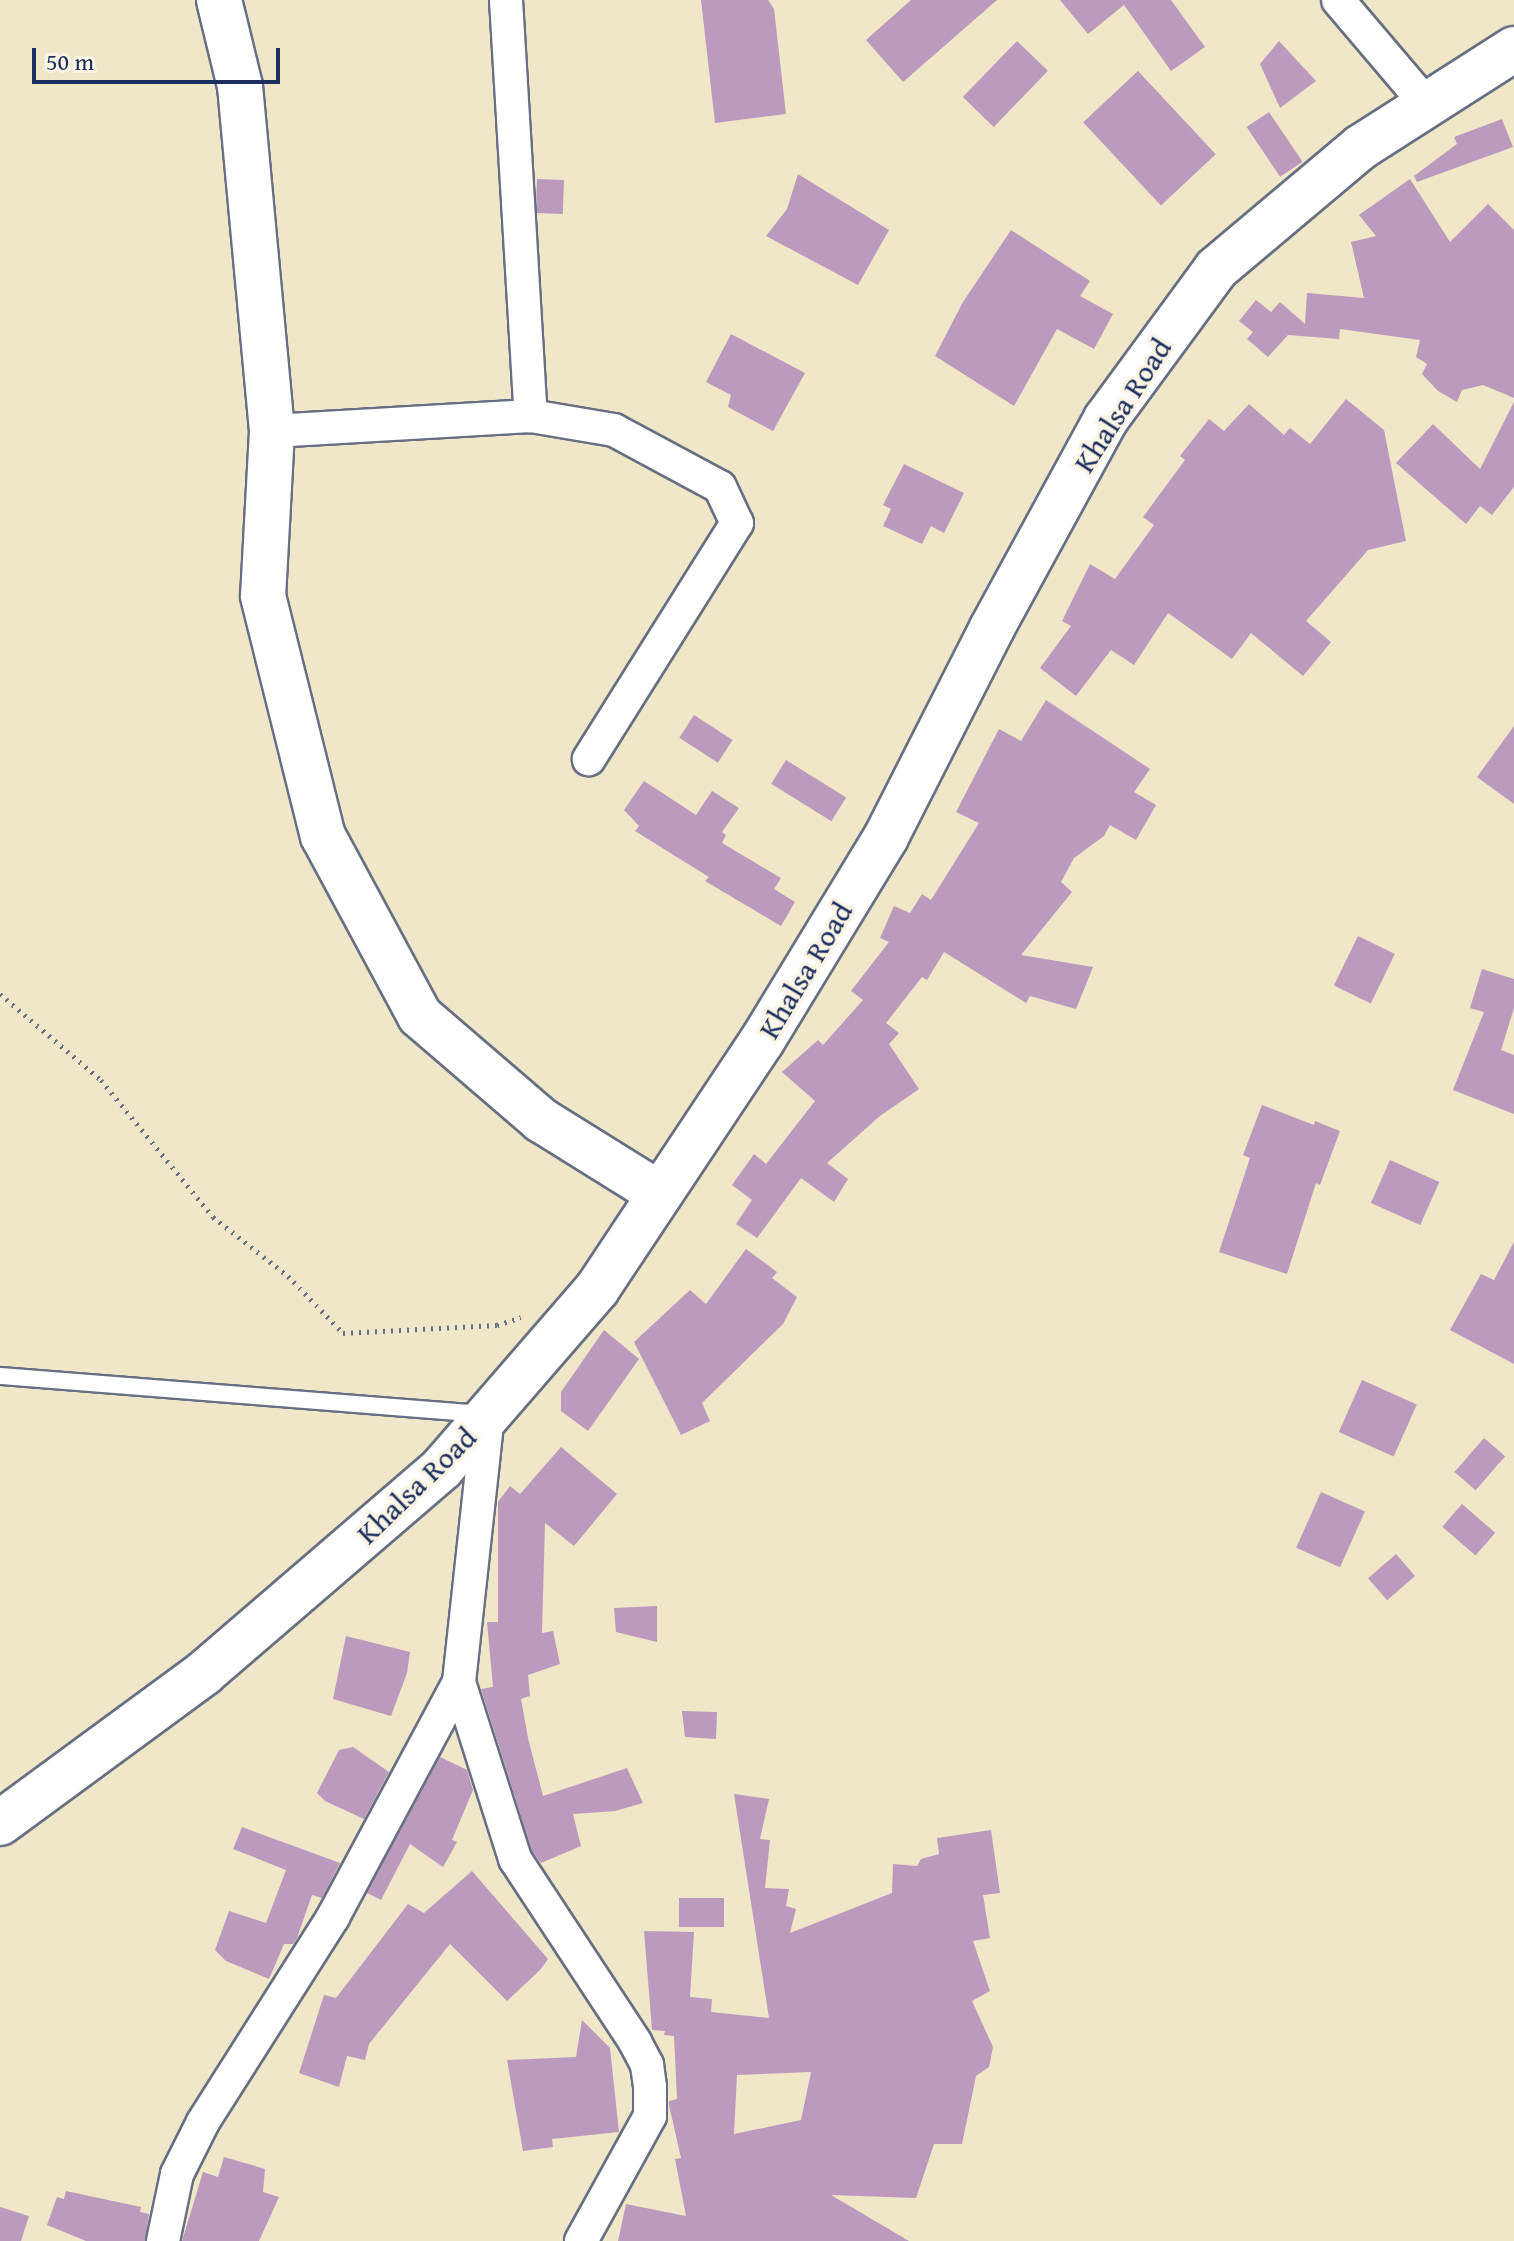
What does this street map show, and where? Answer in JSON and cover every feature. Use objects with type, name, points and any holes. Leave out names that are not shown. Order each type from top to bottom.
[{"type":"main road","points":[[219,0],[240,86],[272,431],[263,596],[323,836],[420,1016],[541,1120],[660,1194]]},
{"type":"main road","name":"Khalsa Road","points":[[0,1823],[204,1673],[442,1468],[597,1289],[762,1041],[886,837],[992,628],[1106,419],[1216,269],[1361,147],[1514,49]]},
{"type":"street","points":[[506,0],[531,416]]},
{"type":"street","points":[[1338,0],[1427,105]]},
{"type":"street","points":[[272,431],[531,416],[614,430],[720,487],[737,523],[589,759]]},
{"type":"street","points":[[163,2241],[177,2174],[203,2122],[333,1917],[459,1682],[488,1415]]},
{"type":"street","points":[[459,1682],[515,1859],[647,2065],[650,2116],[581,2241]]},
{"type":"lane","points":[[0,1376],[488,1415]]},
{"type":"path","points":[[0,994],[101,1080],[213,1217],[288,1276],[343,1333],[497,1325],[526,1315]]},
{"type":"building","points":[[701,0],[768,0],[774,9],[786,114],[715,123]]},
{"type":"building","points":[[911,0],[997,0],[903,82],[866,40]]},
{"type":"building","points":[[1060,0],[1171,0],[1205,47],[1171,71],[1124,5],[1088,34]]},
{"type":"building","points":[[1017,41],[1048,71],[994,127],[963,97]]},
{"type":"building","points":[[1279,41],[1316,81],[1280,108],[1260,64]]},
{"type":"building","points":[[1138,71],[1216,154],[1161,206],[1083,122]]},
{"type":"building","points":[[1269,112],[1303,162],[1280,177],[1247,127]]},
{"type":"building","points":[[1502,119],[1513,147],[1417,182],[1414,176],[1457,144],[1454,137]]},
{"type":"building","points":[[798,174],[889,230],[858,285],[766,236],[787,209]]},
{"type":"building","points":[[537,179],[564,180],[563,214],[536,213]]},
{"type":"building","points":[[1410,179],[1450,242],[1488,204],[1514,230],[1514,398],[1483,385],[1462,390],[1457,402],[1438,391],[1422,374],[1427,364],[1416,357],[1420,340],[1340,329],[1339,339],[1288,335],[1268,357],[1247,339],[1253,332],[1239,321],[1256,300],[1271,312],[1280,302],[1305,324],[1307,293],[1364,298],[1351,242],[1376,236],[1359,215]]},
{"type":"building","points":[[1011,230],[1090,281],[1080,296],[1113,314],[1094,349],[1057,329],[1014,406],[935,356],[963,302]]},
{"type":"building","points":[[731,334],[805,373],[773,431],[728,407],[731,395],[706,382]]},
{"type":"building","points":[[1346,399],[1384,430],[1406,541],[1368,550],[1306,621],[1331,642],[1303,676],[1251,633],[1232,659],[1168,613],[1134,665],[1111,650],[1076,696],[1040,668],[1071,626],[1062,621],[1090,564],[1115,579],[1154,525],[1143,517],[1185,460],[1180,456],[1209,419],[1224,431],[1249,404],[1284,435],[1290,428],[1310,444]]},
{"type":"building","points":[[1514,402],[1514,487],[1492,515],[1480,506],[1466,524],[1396,463],[1433,424],[1480,469]]},
{"type":"building","points":[[904,464],[964,493],[944,533],[931,526],[922,544],[883,526],[891,509],[883,505]]},
{"type":"building","points":[[1046,700],[1150,769],[1134,792],[1156,805],[1136,840],[1110,825],[1104,836],[1074,858],[1061,882],[1072,892],[1021,955],[1093,967],[1076,1009],[1030,996],[1026,1003],[944,952],[927,980],[922,977],[886,1023],[899,1033],[889,1044],[919,1089],[880,1116],[827,1163],[848,1179],[834,1202],[801,1178],[757,1238],[736,1224],[752,1200],[732,1185],[754,1154],[766,1164],[815,1101],[782,1072],[818,1040],[823,1045],[863,1000],[851,991],[889,942],[880,938],[894,906],[910,913],[922,894],[931,900],[979,823],[956,812],[999,729],[1021,741]]},
{"type":"building","points":[[694,715],[733,740],[718,763],[679,738]]},
{"type":"building","points":[[1514,726],[1514,804],[1477,777]]},
{"type":"building","points":[[786,760],[846,798],[831,821],[771,784]]},
{"type":"building","points":[[644,781],[696,815],[712,791],[739,808],[722,832],[726,835],[722,843],[781,878],[774,889],[795,902],[781,926],[705,881],[709,877],[635,831],[639,826],[624,810]]},
{"type":"building","points":[[1358,936],[1395,954],[1371,1003],[1334,985]]},
{"type":"building","points":[[1482,969],[1514,979],[1514,1008],[1501,1050],[1514,1055],[1514,1114],[1453,1090],[1484,1012],[1470,1008]]},
{"type":"building","points":[[1262,1105],[1314,1125],[1315,1121],[1340,1131],[1320,1185],[1316,1183],[1287,1274],[1219,1252],[1250,1158],[1243,1155]]},
{"type":"building","points":[[1390,1160],[1439,1182],[1420,1225],[1371,1203]]},
{"type":"building","points":[[1514,1242],[1514,1364],[1450,1330],[1481,1274],[1494,1280]]},
{"type":"building","points":[[746,1249],[777,1272],[772,1278],[797,1297],[783,1324],[702,1403],[710,1421],[681,1435],[634,1342],[690,1290],[706,1304]]},
{"type":"building","points":[[604,1330],[639,1359],[588,1431],[561,1411],[561,1392]]},
{"type":"building","points":[[1362,1380],[1417,1404],[1394,1456],[1339,1432]]},
{"type":"building","points":[[1484,1438],[1505,1456],[1476,1490],[1454,1472]]},
{"type":"building","points":[[561,1447],[617,1494],[574,1546],[545,1523],[542,1633],[553,1631],[560,1664],[528,1675],[530,1696],[521,1699],[528,1738],[543,1796],[627,1768],[643,1803],[615,1811],[573,1814],[581,1846],[541,1863],[532,1851],[481,1689],[493,1687],[487,1622],[498,1622],[498,1502],[510,1486],[520,1494]]},
{"type":"building","points":[[1321,1492],[1365,1512],[1340,1567],[1296,1548]]},
{"type":"building","points":[[1462,1504],[1495,1533],[1476,1556],[1442,1527]]},
{"type":"building","points":[[1396,1554],[1415,1576],[1387,1600],[1368,1578]]},
{"type":"building","points":[[657,1606],[657,1642],[616,1632],[614,1608]]},
{"type":"building","points":[[346,1636],[410,1652],[407,1673],[391,1716],[333,1699]]},
{"type":"building","points":[[682,1711],[717,1712],[716,1739],[685,1737]]},
{"type":"building","points":[[353,1747],[389,1772],[364,1819],[325,1801],[317,1793],[339,1750]]},
{"type":"building","points":[[440,1757],[467,1770],[473,1790],[452,1840],[457,1842],[443,1867],[410,1844],[381,1900],[367,1893]]},
{"type":"building","points":[[734,1794],[769,1799],[760,1839],[770,1840],[765,1888],[789,1889],[786,1906],[796,1909],[790,1933],[892,1893],[893,1864],[917,1866],[921,1859],[939,1854],[937,1838],[991,1830],[1000,1893],[983,1895],[990,1938],[973,1941],[990,1991],[972,2001],[993,2047],[989,2067],[976,2076],[962,2144],[934,2144],[916,2198],[831,2195],[909,2241],[618,2241],[626,2204],[686,2216],[675,2159],[681,2158],[669,2105],[669,2101],[677,2099],[674,2036],[664,2035],[665,2031],[652,2030],[644,1931],[694,1932],[690,1997],[712,1999],[711,2012],[769,2018]],"holes":[[[811,2072],[801,2120],[734,2134],[737,2075]]]},
{"type":"building","points":[[242,1827],[340,1863],[322,1898],[312,1895],[297,1938],[293,1944],[284,1944],[269,1979],[226,1961],[215,1950],[229,1911],[266,1923],[286,1870],[233,1849]]},
{"type":"building","points":[[472,1871],[548,1959],[540,1970],[507,2001],[450,1944],[369,2044],[365,2060],[347,2056],[339,2087],[299,2073],[324,1995],[336,1998],[408,1904],[424,1913]]},
{"type":"building","points":[[679,1898],[724,1898],[724,1927],[679,1927]]},
{"type":"building","points":[[582,2020],[610,2048],[619,2132],[552,2139],[553,2147],[523,2151],[507,2060],[576,2057]]},
{"type":"building","points":[[224,2157],[265,2169],[263,2192],[279,2197],[259,2241],[182,2241],[203,2172],[218,2177]]},
{"type":"building","points":[[66,2191],[141,2207],[140,2212],[149,2214],[145,2241],[86,2241],[47,2225],[57,2197],[64,2199]]},
{"type":"building","points":[[0,2207],[29,2216],[21,2241],[0,2241]]}]
